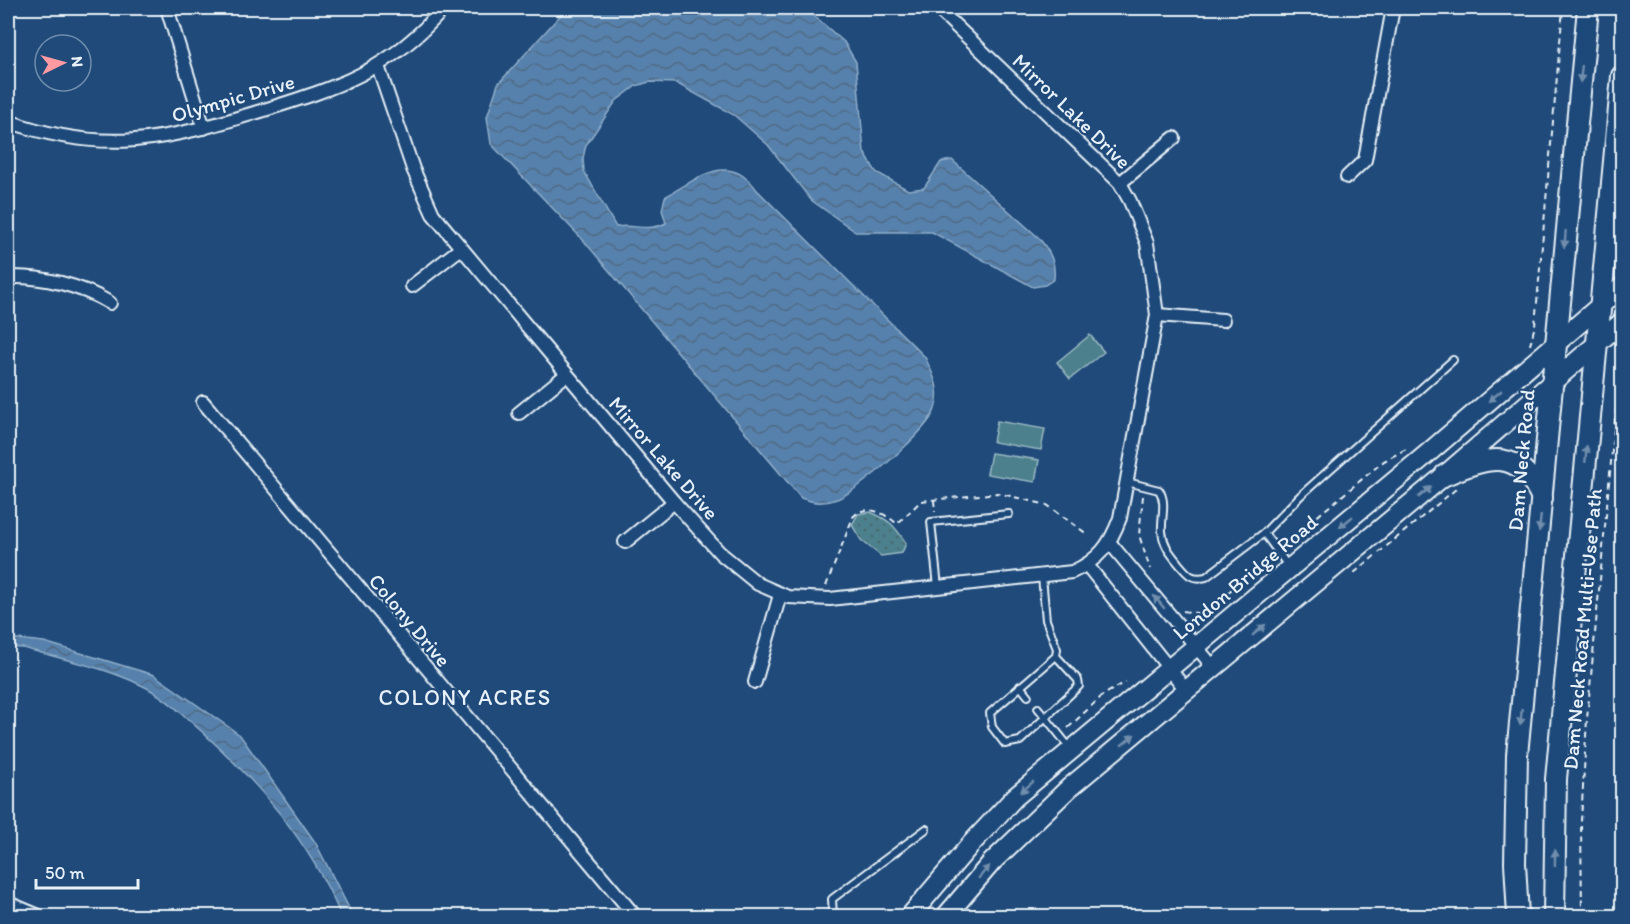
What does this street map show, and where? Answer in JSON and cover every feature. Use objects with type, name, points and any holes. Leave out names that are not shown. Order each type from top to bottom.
[{"type":"main road","name":"Dam Neck Road","points":[[1518,916],[1515,863],[1517,755],[1588,8]]},
{"type":"main road","points":[[1554,916],[1557,779],[1599,306],[1617,195],[1623,76]]},
{"type":"main road","name":"London Bridge Road","points":[[910,916],[971,844],[1015,797],[1290,569],[1623,287]]},
{"type":"main road","points":[[946,916],[1028,825],[1445,475],[1623,322]]},
{"type":"main road","points":[[1445,475],[1474,463],[1504,460],[1522,467],[1533,479],[1542,498]]},
{"type":"street","points":[[167,8],[204,128]]},
{"type":"street","name":"Olympic Drive","points":[[8,121],[52,135],[99,142],[154,140],[204,128],[331,90],[378,66],[406,46],[444,8]]},
{"type":"street","points":[[1347,177],[1365,160],[1393,8]]},
{"type":"street","name":"Mirror Lake Drive","points":[[378,66],[413,169],[433,214],[674,502],[728,560],[758,584],[780,595],[830,599],[1072,572],[1088,565],[1110,543],[1120,518],[1157,315],[1147,243],[1120,183],[944,10]]},
{"type":"street","points":[[1120,183],[1174,138]]},
{"type":"street","points":[[412,286],[460,249]]},
{"type":"street","points":[[8,277],[45,280],[73,286],[96,294],[110,303]]},
{"type":"street","points":[[1157,315],[1223,320]]},
{"type":"street","points":[[519,413],[566,375]]},
{"type":"street","name":"Colony Drive","points":[[203,402],[634,916]]},
{"type":"street","points":[[626,542],[674,502]]},
{"type":"street","points":[[1110,543],[1214,668]]},
{"type":"street","points":[[1088,565],[1187,691]]},
{"type":"street","points":[[755,682],[780,595]]},
{"type":"street","points":[[8,903],[39,916]]},
{"type":"lane","points":[[1127,482],[1159,490],[1164,504],[1162,533],[1166,548],[1188,575],[1196,579],[1206,577],[1263,533],[1300,496],[1453,360]]},
{"type":"lane","points":[[938,588],[931,522],[1009,514]]},
{"type":"lane","points":[[1263,533],[1290,569]]},
{"type":"lane","points":[[1042,577],[1046,620],[1057,649],[1056,656],[990,713],[992,728],[1005,744],[1020,741],[1079,686],[1078,680],[1056,656]]},
{"type":"lane","points":[[1020,686],[1028,696]]},
{"type":"lane","points":[[1038,708],[1071,749]]},
{"type":"lane","points":[[833,916],[832,898],[926,829]]},
{"type":"path","points":[[1528,350],[1535,325],[1563,8]]},
{"type":"path","name":"Dam Neck Road Multi-Use Path","points":[[1582,916],[1581,821],[1587,719],[1623,344]]},
{"type":"path","points":[[825,588],[853,517],[857,512],[871,509],[889,517],[897,524],[908,510],[921,501],[1003,493],[1047,505],[1087,534]]},
{"type":"green space","points":[[1090,335],[1104,352],[1070,379],[1057,362]]},
{"type":"green space","points":[[997,421],[1045,429],[1041,450],[993,442]]},
{"type":"green space","points":[[991,453],[1039,460],[1035,482],[987,474]]},
{"type":"green space","points":[[870,512],[887,521],[898,532],[906,543],[902,553],[881,556],[861,540],[852,525],[858,514]]},
{"type":"water","points":[[567,8],[805,8],[844,42],[856,62],[864,152],[876,172],[908,190],[924,188],[941,162],[952,160],[1039,238],[1049,253],[1054,267],[1054,279],[1045,285],[1033,287],[932,232],[856,232],[811,200],[768,145],[734,115],[676,83],[649,82],[636,86],[616,101],[586,145],[583,158],[584,171],[616,227],[660,226],[666,223],[662,210],[665,197],[712,172],[724,170],[735,172],[746,178],[925,357],[934,376],[938,395],[930,418],[907,445],[846,494],[832,501],[823,502],[801,498],[584,241],[491,144],[487,117],[498,84]]},
{"type":"water","points":[[8,638],[44,642],[154,675],[240,735],[315,842],[353,916],[341,916],[314,863],[298,838],[262,792],[221,749],[172,705],[149,689],[112,673],[23,648],[8,647]]},
{"type":"district","name":"COLONY ACRES","points":[[465,697]]}]
